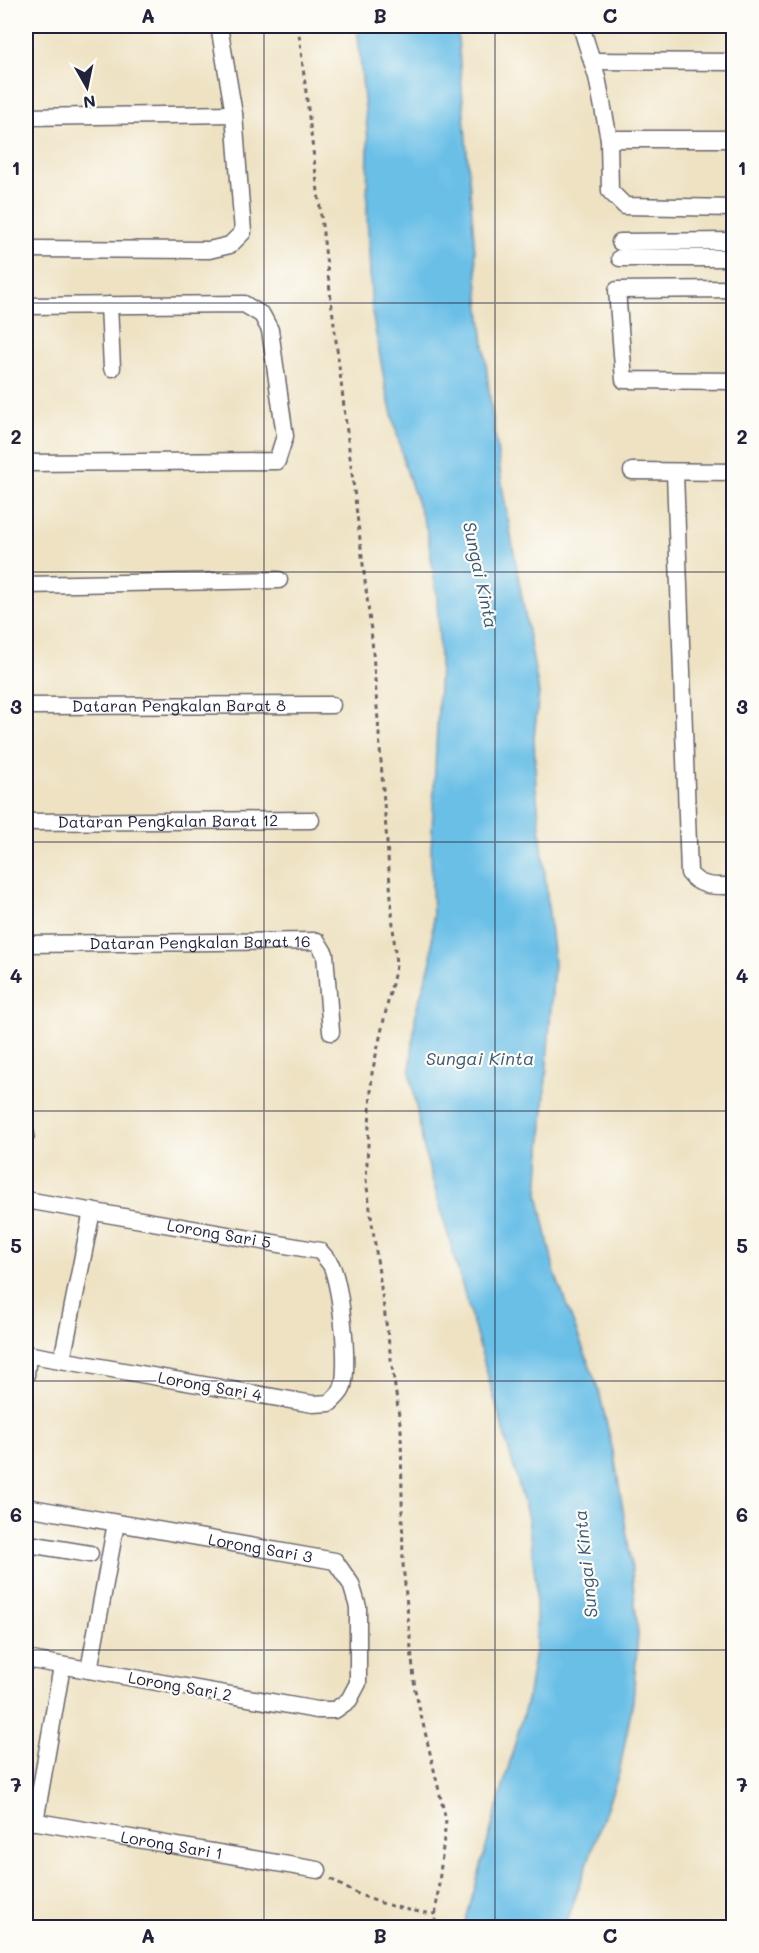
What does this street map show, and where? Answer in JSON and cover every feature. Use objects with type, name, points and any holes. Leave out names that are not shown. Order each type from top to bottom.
[{"type":"street","points":[[26,249],[209,250],[230,244],[243,232],[234,114],[219,26]]},
{"type":"street","points":[[582,26],[609,139],[610,190],[625,206],[734,208]]},
{"type":"street","points":[[592,61],[734,62]]},
{"type":"street","points":[[26,117],[234,114]]},
{"type":"street","points":[[609,139],[734,139]]},
{"type":"street","points":[[734,241],[620,250],[734,258]]},
{"type":"street","points":[[734,290],[617,290],[624,380],[734,381]]},
{"type":"street","points":[[26,306],[244,304],[262,315],[270,330],[285,436],[277,461],[26,463]]},
{"type":"street","points":[[109,305],[112,368]]},
{"type":"street","points":[[632,471],[734,472]]},
{"type":"street","points":[[675,472],[689,873],[696,882],[714,886],[734,886]]},
{"type":"street","points":[[26,585],[279,580]]},
{"type":"street","name":"Dataran Pengkalan Barat 8","points":[[26,706],[332,705]]},
{"type":"street","name":"Dataran Pengkalan Barat 12","points":[[26,822],[311,820]]},
{"type":"street","name":"Dataran Pengkalan Barat 16","points":[[26,944],[317,941],[325,954],[331,1032]]},
{"type":"street","name":"Lorong Sari 5","points":[[26,1200],[320,1251],[331,1265],[334,1276],[344,1342]]},
{"type":"street","points":[[62,1360],[92,1212]]},
{"type":"street","name":"Lorong Sari 4","points":[[27,1354],[313,1404],[330,1403],[342,1390],[344,1342]]},
{"type":"street","points":[[26,1375],[27,1354]]},
{"type":"street","name":"Lorong Sari 3","points":[[26,1507],[335,1561],[351,1584],[358,1607],[358,1683],[349,1700],[335,1710]]},
{"type":"street","points":[[89,1670],[116,1523]]},
{"type":"street","points":[[26,1551],[35,1545],[90,1554]]},
{"type":"street","name":"Lorong Sari 2","points":[[26,1659],[317,1710],[335,1710]]},
{"type":"street","points":[[30,1821],[62,1666]]},
{"type":"street","name":"Lorong Sari 1","points":[[30,1821],[318,1870]]},
{"type":"path","points":[[298,26],[372,639],[396,966],[372,1073],[366,1180],[401,1430],[403,1564],[415,1690],[446,1821],[434,1928]]},
{"type":"path","points":[[318,1870],[350,1891],[382,1904],[412,1912],[436,1914]]},
{"type":"water","name":"Sungai Kinta","points":[[357,26],[457,26],[478,290],[489,391],[503,491],[539,693],[534,737],[536,788],[554,963],[538,1194],[555,1274],[599,1391],[615,1460],[631,1561],[638,1634],[633,1701],[619,1773],[565,1927],[464,1927],[527,1700],[536,1644],[536,1584],[528,1518],[424,1150],[410,1072],[416,1011],[431,961],[433,920],[431,852],[440,665],[437,595],[427,531],[405,466],[386,390],[372,312],[367,215],[368,140]]}]
